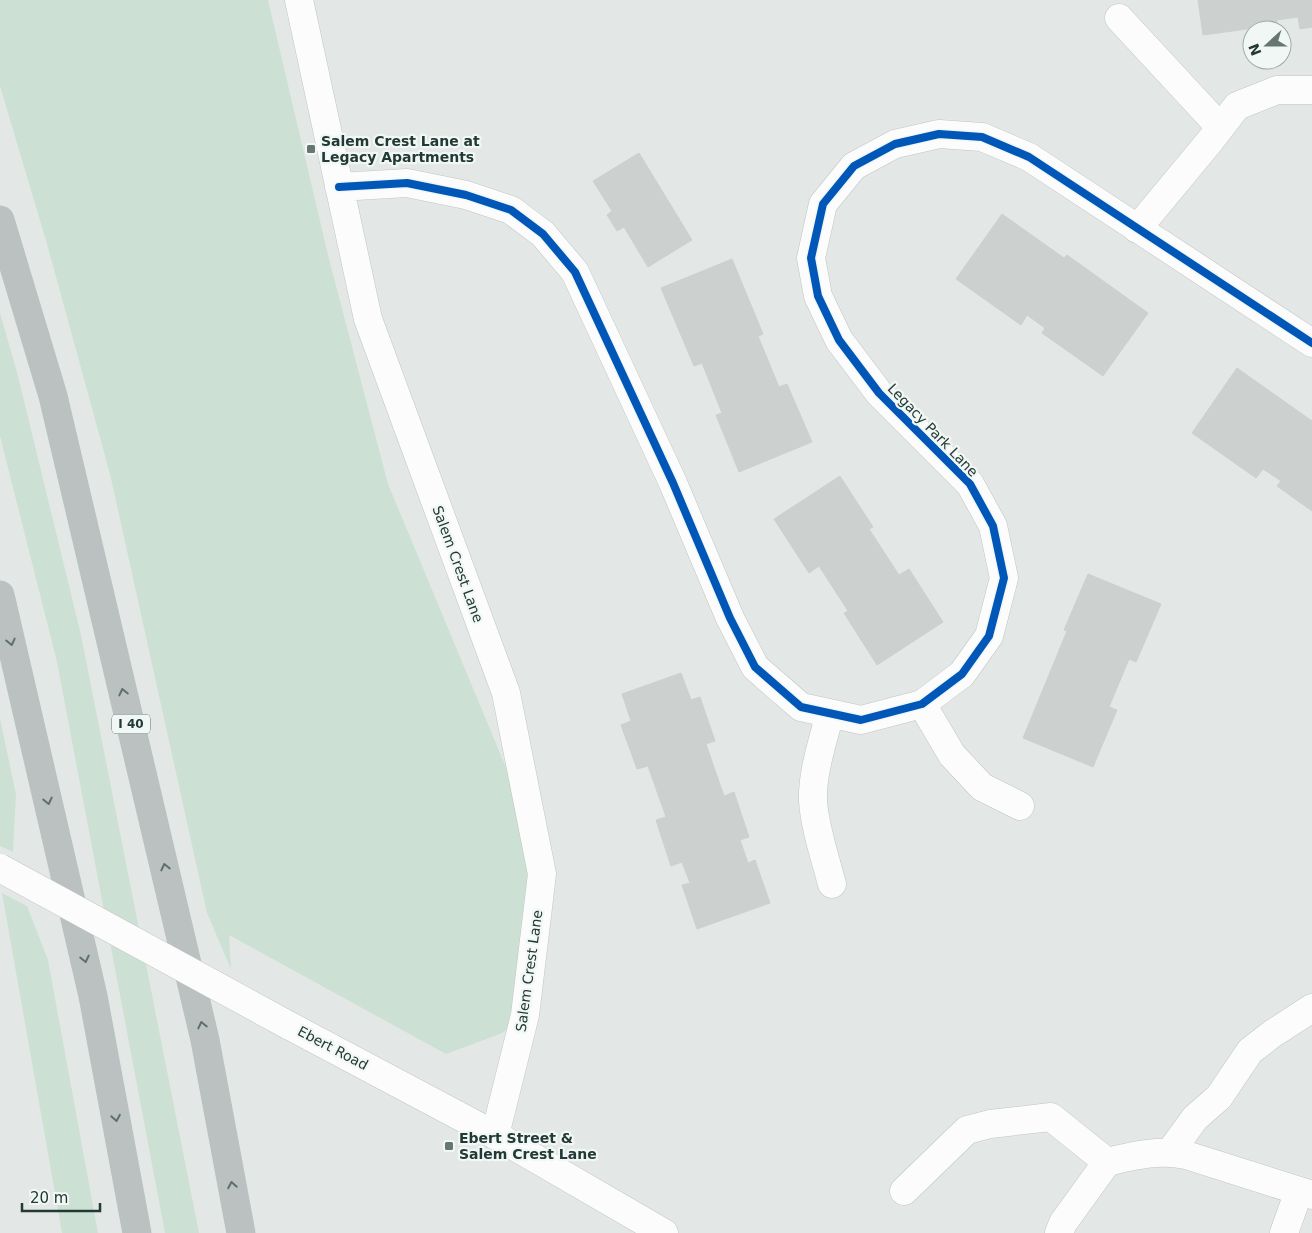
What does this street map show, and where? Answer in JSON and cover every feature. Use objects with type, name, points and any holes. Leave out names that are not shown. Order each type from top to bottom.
[{"type":"highway","name":"I 40","points":[[0,220],[53,396],[205,1040],[241,1233]]},
{"type":"highway","points":[[0,595],[93,996],[137,1233]]},
{"type":"street","name":"Salem Crest Lane","points":[[299,0],[368,319],[506,693],[542,874],[525,1015],[495,1134]]},
{"type":"street","points":[[1119,18],[1220,127]]},
{"type":"street","points":[[1137,229],[1236,106],[1277,90],[1312,90]]},
{"type":"street","name":"Legacy Park Lane","points":[[339,187],[407,183],[466,195],[511,210],[543,234],[574,272],[673,483],[730,618],[756,667],[801,707],[861,720],[922,704],[962,674],[989,636],[1004,578],[993,526],[970,484],[879,393],[839,340],[818,296],[811,258],[823,204],[854,166],[894,144],[939,134],[982,137],[1029,157],[1312,343]]},
{"type":"street","points":[[922,704],[952,755],[982,787],[1020,806]]},
{"type":"street","points":[[830,713],[816,769],[813,800],[820,841],[832,884]]},
{"type":"street","name":"Ebert Road","points":[[0,868],[495,1134],[664,1233]]},
{"type":"street","points":[[1171,1152],[1195,1118],[1219,1097],[1250,1051],[1312,1008]]},
{"type":"street","points":[[904,1191],[967,1130],[990,1124],[1050,1117],[1107,1162]]},
{"type":"street","points":[[1060,1233],[1063,1223],[1107,1162],[1142,1154],[1171,1152],[1306,1193],[1284,1233]]},
{"type":"green space","points":[[0,0],[268,0],[328,255],[388,484],[517,794],[547,928],[538,1011],[500,1034],[446,1054],[229,935],[231,969],[207,913],[110,474],[47,244],[0,86]]},
{"type":"green space","points":[[0,313],[17,372],[81,635],[199,1233],[165,1233],[57,662],[0,436]]},
{"type":"green space","points":[[0,719],[16,794],[13,852],[0,846]]},
{"type":"green space","points":[[2,893],[27,906],[48,960],[98,1233],[62,1233]]},
{"type":"building","points":[[1198,0],[1312,0],[1312,27],[1300,29],[1298,17],[1277,20],[1242,20],[1242,30],[1203,35]]},
{"type":"building","points":[[639,153],[692,240],[648,267],[624,227],[617,231],[607,215],[612,211],[593,181]]},
{"type":"building","points":[[1002,214],[1064,258],[1067,255],[1148,313],[1103,376],[1042,333],[1045,328],[1027,315],[1021,325],[956,279]]},
{"type":"building","points":[[732,259],[763,334],[758,336],[779,387],[787,384],[812,442],[739,472],[716,415],[722,413],[702,363],[694,366],[661,288]]},
{"type":"building","points":[[1237,368],[1312,421],[1312,511],[1277,486],[1281,481],[1263,469],[1256,478],[1192,433]]},
{"type":"building","points":[[840,476],[873,527],[869,529],[899,575],[909,569],[943,622],[877,665],[844,613],[848,611],[819,566],[809,573],[774,519]]},
{"type":"building","points":[[1088,574],[1161,604],[1136,662],[1129,659],[1109,707],[1117,710],[1093,767],[1023,738],[1067,631],[1064,630]]},
{"type":"building","points":[[681,673],[691,700],[700,697],[715,741],[706,744],[724,796],[734,792],[749,837],[740,840],[748,863],[755,860],[770,903],[697,929],[682,885],[690,883],[682,862],[671,866],[656,820],[666,817],[648,766],[637,769],[621,725],[631,721],[622,694]]},
{"type":"cycle path","points":[[339,187],[407,183],[466,195],[511,210],[543,234],[575,272],[673,483],[730,618],[755,667],[801,707],[861,720],[922,704],[962,674],[989,636],[1004,578],[993,526],[970,484],[879,393],[839,340],[818,296],[811,258],[823,204],[854,166],[895,144],[939,134],[982,137],[1029,157],[1312,343]]},
{"type":"place","name":"Salem Crest Lane at Legacy Apartments","points":[[311,149]]},
{"type":"place","name":"Ebert Street & Salem Crest Lane","points":[[449,1146]]}]
